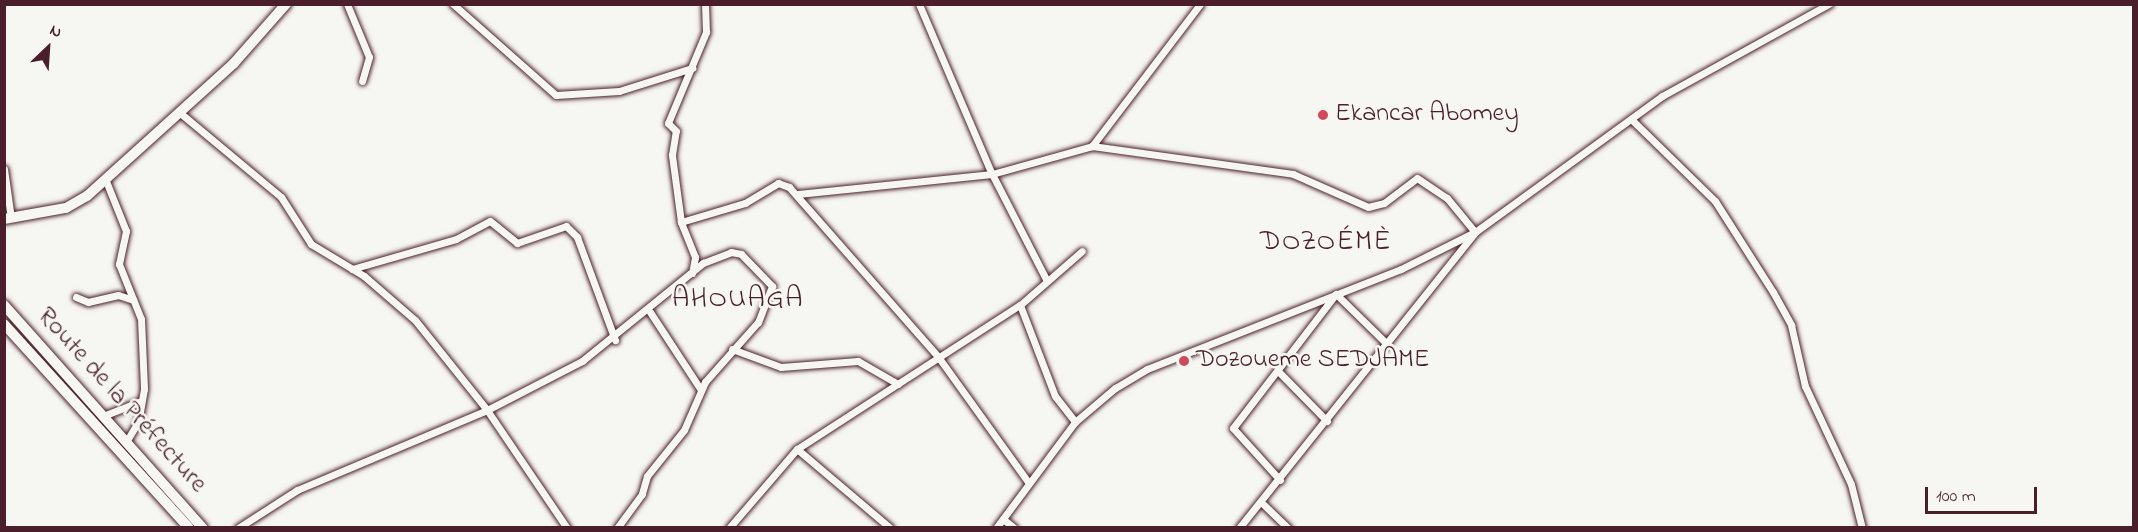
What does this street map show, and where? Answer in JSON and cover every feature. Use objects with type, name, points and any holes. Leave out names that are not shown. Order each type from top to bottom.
[{"type":"street","points":[[4,170],[8,218],[66,208],[106,181],[234,63],[286,4]]},
{"type":"street","points":[[347,4],[369,57],[362,81]]},
{"type":"street","points":[[453,4],[556,95],[619,91],[692,68]]},
{"type":"street","points":[[691,275],[695,257],[681,222],[672,155],[676,131],[668,123],[706,32],[705,4]]},
{"type":"street","points":[[919,4],[992,174],[1047,281]]},
{"type":"street","points":[[1092,146],[1200,4]]},
{"type":"street","points":[[996,528],[1028,482],[1075,422],[1147,369],[1336,294],[1474,232],[1631,119],[1829,4]]},
{"type":"street","points":[[179,112],[281,197],[311,244],[352,269],[415,320],[487,410],[567,528]]},
{"type":"street","points":[[1631,119],[1715,201],[1773,292],[1791,325],[1805,386],[1851,483],[1862,528]]},
{"type":"street","points":[[798,194],[992,174],[1092,146],[1293,174],[1368,207],[1384,203],[1417,178],[1447,198],[1474,232]]},
{"type":"street","points":[[106,181],[124,219],[126,240],[117,255],[141,319],[141,401],[138,422],[126,442]]},
{"type":"street","points":[[681,222],[745,203],[778,183],[798,194],[939,358],[1028,482]]},
{"type":"street","points":[[352,269],[456,239],[490,221],[517,243],[566,226],[577,237],[615,340]]},
{"type":"street","points":[[1239,528],[1263,504],[1474,232]]},
{"type":"street","points":[[729,528],[797,449],[1020,305],[1082,251]]},
{"type":"street","points":[[238,528],[297,490],[487,410],[615,340],[691,275],[731,252],[750,259],[772,286],[758,322],[732,349],[701,390],[684,430],[647,476],[642,494],[617,528]]},
{"type":"street","points":[[1336,294],[1387,344]]},
{"type":"street","points":[[1280,480],[1233,428],[1336,294]]},
{"type":"street","points":[[76,297],[88,302],[118,295],[133,300]]},
{"type":"street","name":"Route de la Préfecture","points":[[4,305],[204,528]]},
{"type":"street","points":[[1020,305],[1055,396],[1075,422]]},
{"type":"street","points":[[650,312],[701,390]]},
{"type":"street","name":"Route de la Préfecture","points":[[4,324],[189,528]]},
{"type":"street","points":[[732,349],[781,367],[858,360],[898,384]]},
{"type":"street","points":[[1278,371],[1327,421]]},
{"type":"street","points":[[103,416],[141,401]]},
{"type":"street","points":[[797,449],[890,528]]},
{"type":"street","points":[[1263,504],[1288,528]]},
{"type":"street","points":[[1003,519],[1014,528]]},
{"type":"place","name":"Ekancar Abomey","points":[[1323,115]]},
{"type":"place","name":"Dozoueme SEDJAME","points":[[1184,361]]},
{"type":"district","name":"DOZOÉMÈ","points":[[1326,243]]},
{"type":"district","name":"AHOUAGA","points":[[738,300]]}]
